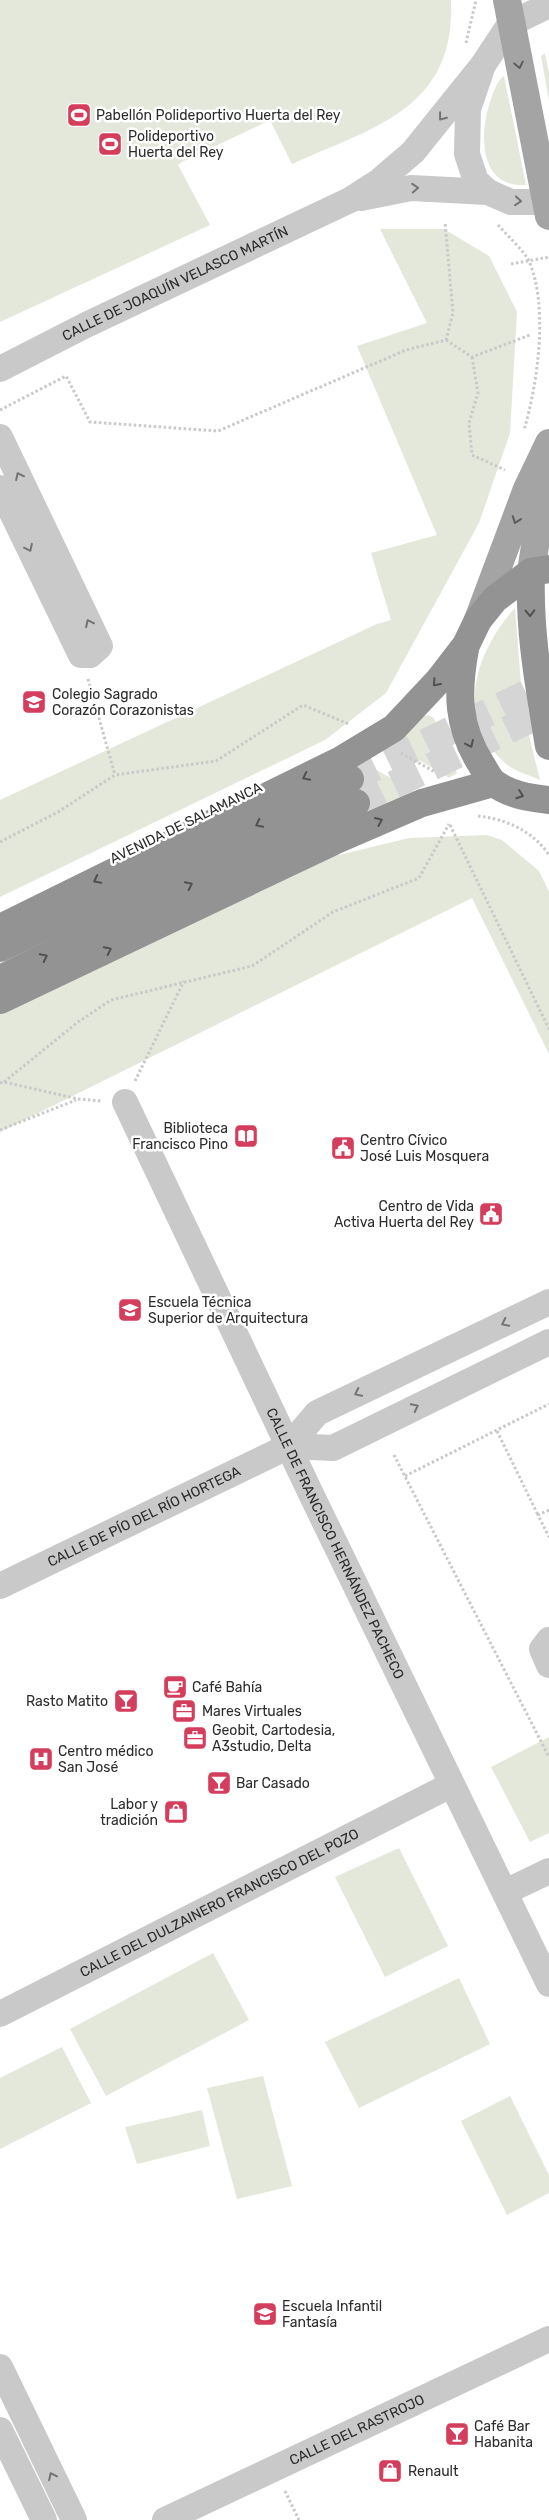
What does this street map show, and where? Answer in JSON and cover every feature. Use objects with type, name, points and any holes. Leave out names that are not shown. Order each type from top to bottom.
[{"type":"highway","points":[[0,928],[341,760],[365,733],[394,728],[438,680],[466,645],[478,620],[495,599],[540,571]]},
{"type":"highway","points":[[540,571],[530,615],[533,654],[549,746]]},
{"type":"highway","points":[[466,645],[459,681],[460,706],[466,738],[493,783],[524,797],[549,800]]},
{"type":"highway","points":[[0,1000],[334,840],[422,803],[458,804],[493,783]]},
{"type":"highway","points":[[0,948],[353,791],[0,979]]},
{"type":"main road","points":[[509,12],[548,207]]},
{"type":"main road","points":[[478,620],[527,490],[549,443]]},
{"type":"main road","points":[[540,571],[549,461]]},
{"type":"street","points":[[548,207],[511,202],[488,192],[476,181],[467,154],[468,109],[483,65],[509,12],[549,5]]},
{"type":"street","name":"CALLE DE JOAQUÍN VELASCO MARTÍN","points":[[0,369],[86,325],[350,200],[378,182],[413,152],[483,65]]},
{"type":"street","name":"CALLE DE JOAQUÍN VELASCO MARTÍN","points":[[350,200],[411,188],[488,192]]},
{"type":"street","points":[[0,437],[100,646],[90,655],[81,655],[0,488]]},
{"type":"street","name":"CALLE DE FRANCISCO HERNÁNDEZ PACHECO","points":[[125,1102],[549,1984]]},
{"type":"street","name":"CALLE DE PÍO DEL RÍO HORTEGA","points":[[0,1586],[289,1446],[317,1413],[549,1302]]},
{"type":"street","name":"CALLE DE PÍO DEL RÍO HORTEGA","points":[[289,1446],[333,1448],[549,1342]]},
{"type":"street","points":[[549,1640],[542,1649],[549,1665]]},
{"type":"street","name":"CALLE DEL DULZAINERO FRANCISCO DEL POZO","points":[[0,2014],[439,1791]]},
{"type":"street","points":[[505,1892],[549,1871]]},
{"type":"street","name":"CALLE DEL RASTROJO","points":[[165,2520],[549,2339]]},
{"type":"street","points":[[0,2367],[74,2520]]},
{"type":"street","points":[[0,2430],[44,2520]]},
{"type":"path","points":[[445,222],[453,313],[446,340]]},
{"type":"path","points":[[497,223],[529,260],[542,295],[544,333],[534,400],[523,435]]},
{"type":"path","points":[[511,264],[549,257]]},
{"type":"path","points":[[472,357],[530,335]]},
{"type":"path","points":[[0,410],[66,376],[90,422],[218,431],[406,350],[446,340],[472,357],[478,393],[469,423],[472,455],[504,470]]},
{"type":"path","points":[[81,655],[115,775]]},
{"type":"path","points":[[0,842],[58,812],[115,775],[216,761],[303,706],[365,733],[438,773],[458,804],[518,826],[542,844],[549,855]]},
{"type":"path","points":[[2,1082],[78,1022],[111,1000],[252,966],[333,912],[419,878],[450,824],[549,1029]]},
{"type":"path","points":[[2,1082],[78,1099],[125,1102],[184,981]]},
{"type":"path","points":[[0,1130],[78,1099]]},
{"type":"path","points":[[404,1476],[549,1404]]},
{"type":"path","points":[[497,1431],[549,1538]]},
{"type":"path","points":[[394,1455],[549,1757]]},
{"type":"path","points":[[538,1515],[549,1510]]},
{"type":"path","points":[[273,2468],[299,2520]]},
{"type":"shaded area","name":"Polideportivo Huerta del Rey","points":[[0,0],[451,0],[449,37],[440,66],[425,90],[404,109],[380,125],[292,164],[270,120],[182,162],[178,165],[210,225],[0,322]]},
{"type":"shaded area","points":[[545,53],[549,74],[549,101],[541,56]]},
{"type":"shaded area","points":[[504,76],[526,185],[510,184],[499,177],[491,168],[486,156],[484,142],[487,112],[496,86]]},
{"type":"shaded area","points":[[380,229],[444,229],[489,256],[517,312],[510,433],[479,523],[386,693],[325,740],[0,897],[0,800],[377,624],[391,620],[371,553],[437,535],[357,346],[427,323]]},
{"type":"shaded area","points":[[515,608],[523,711],[540,780],[508,766],[489,745],[479,725],[475,705],[476,685],[481,664],[489,645]]},
{"type":"shaded area","points":[[428,715],[434,718],[443,747],[457,773],[449,778],[390,743],[422,717]]},
{"type":"shaded area","points":[[364,763],[418,793],[384,809]]},
{"type":"shaded area","points":[[487,835],[502,840],[539,871],[549,892],[549,1054],[472,898],[0,1132],[0,1014],[335,856],[409,838]]},
{"type":"shaded area","points":[[549,1737],[549,1833],[530,1842],[491,1767]]},
{"type":"shaded area","points":[[399,1848],[448,1946],[385,1977],[335,1877]]},
{"type":"shaded area","points":[[213,1953],[249,2020],[106,2096],[70,2029]]},
{"type":"shaded area","points":[[459,1978],[490,2044],[359,2108],[325,2042]]},
{"type":"shaded area","points":[[62,2047],[91,2103],[0,2149],[0,2078]]},
{"type":"shaded area","points":[[263,2076],[292,2186],[237,2199],[207,2088]]},
{"type":"shaded area","points":[[510,2096],[549,2175],[549,2193],[507,2215],[461,2121]]},
{"type":"shaded area","points":[[202,2110],[210,2146],[137,2164],[125,2127]]},
{"type":"tunnel","points":[[350,779],[549,683]]},
{"type":"tunnel","points":[[356,803],[549,710]]},
{"type":"place","name":"Pabellón Polideportivo Huerta del Rey","points":[[79,115]]},
{"type":"place","name":"Polideportivo Huerta del Rey","points":[[110,144]]},
{"type":"place","name":"Colegio Sagrado Corazón Corazonistas","points":[[34,702]]},
{"type":"place","name":"Biblioteca Francisco Pino","points":[[246,1136]]},
{"type":"place","name":"Centro Cívico José Luis Mosquera","points":[[343,1148]]},
{"type":"place","name":"Centro de Vida Activa Huerta del Rey","points":[[491,1214]]},
{"type":"place","name":"Escuela Técnica Superior de Arquitectura","points":[[130,1310]]},
{"type":"place","name":"Café Bahía","points":[[175,1687]]},
{"type":"place","name":"Rasto Matito","points":[[126,1701]]},
{"type":"place","name":"Mares Virtuales","points":[[184,1711]]},
{"type":"place","name":"Geobit, Cartodesia, A3studio, Delta","points":[[195,1738]]},
{"type":"place","name":"Centro médico San José","points":[[41,1759]]},
{"type":"place","name":"Bar Casado","points":[[219,1783]]},
{"type":"place","name":"Labor y tradición","points":[[176,1812]]},
{"type":"place","name":"Escuela Infantil Fantasía","points":[[265,2314]]},
{"type":"place","name":"Café Bar Habanita","points":[[457,2434]]},
{"type":"place","name":"Renault","points":[[390,2471]]}]
